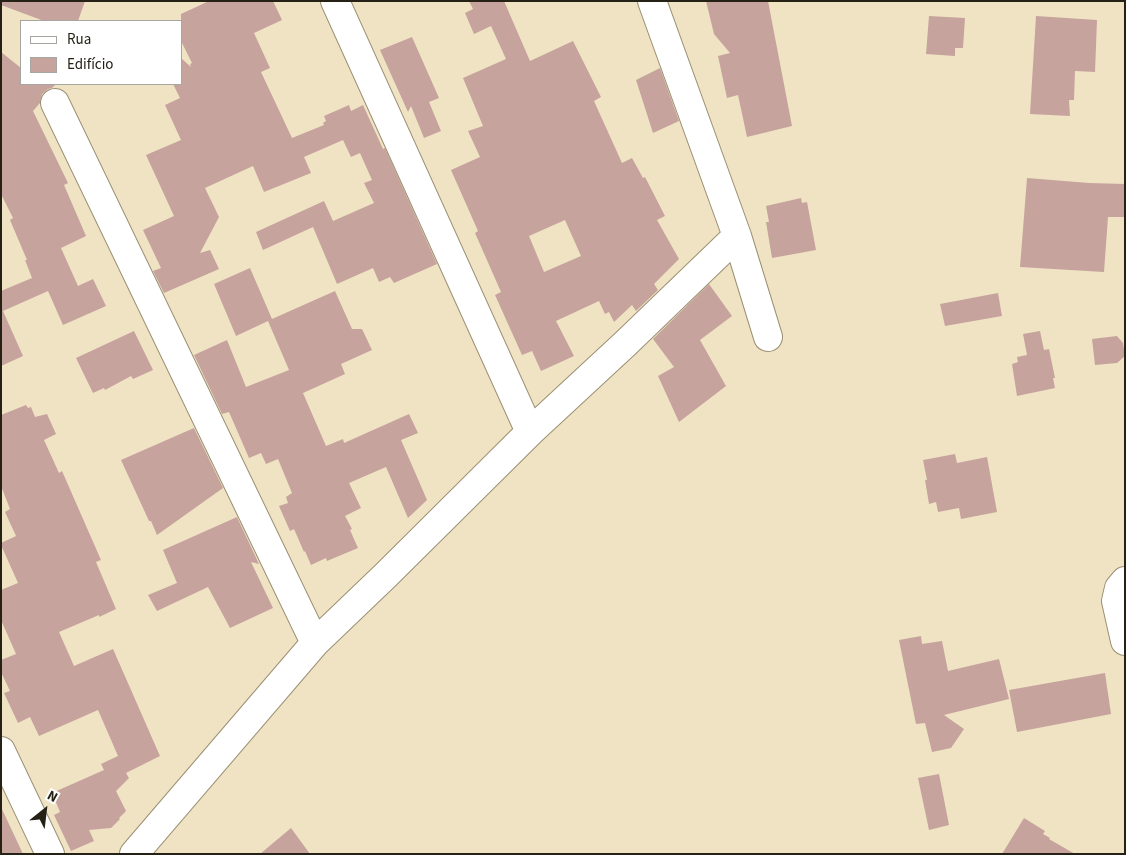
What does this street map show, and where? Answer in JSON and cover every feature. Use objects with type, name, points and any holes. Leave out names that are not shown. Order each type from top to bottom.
[{"type":"street","points":[[335,1],[530,432]]},
{"type":"street","points":[[652,1],[736,236],[768,338]]},
{"type":"street","points":[[55,103],[316,643]]},
{"type":"street","points":[[134,854],[316,643],[530,432],[626,343],[736,236]]},
{"type":"street","points":[[1125,581],[1119,588],[1116,601],[1125,641]]},
{"type":"street","points":[[1,751],[50,854]]},
{"type":"building","points":[[1,1],[85,1],[78,20],[41,20],[1,5]]},
{"type":"building","points":[[209,1],[273,1],[282,20],[254,33],[270,68],[261,72],[292,138],[324,125],[323,123],[326,121],[324,116],[349,105],[351,111],[363,105],[383,149],[385,148],[437,264],[394,283],[390,277],[379,282],[373,268],[337,284],[313,227],[263,250],[256,232],[324,201],[333,221],[374,203],[364,183],[372,180],[360,153],[351,157],[343,140],[304,157],[311,173],[264,192],[253,166],[205,188],[219,217],[200,253],[210,250],[219,269],[164,293],[153,271],[161,268],[143,230],[174,216],[146,155],[181,140],[165,105],[180,98],[174,85],[182,85],[182,59],[191,67],[190,64],[192,63],[182,43],[181,14]]},
{"type":"building","points":[[469,1],[504,1],[530,61],[573,41],[601,97],[594,101],[622,163],[632,158],[643,178],[645,177],[665,216],[657,220],[679,259],[654,284],[658,290],[636,311],[632,305],[614,322],[609,312],[605,314],[599,301],[556,321],[574,356],[541,371],[532,351],[522,355],[495,295],[501,292],[475,233],[478,231],[451,170],[480,157],[468,131],[483,126],[463,78],[506,59],[491,26],[474,34],[465,13],[473,9]],"holes":[[[565,220],[581,256],[544,272],[529,236]]]},
{"type":"building","points":[[706,1],[768,1],[792,126],[747,137],[738,95],[727,98],[718,56],[730,53],[714,34]]},
{"type":"building","points":[[929,16],[965,18],[963,48],[955,48],[955,56],[926,54]]},
{"type":"building","points":[[1036,16],[1097,20],[1095,72],[1075,71],[1074,100],[1069,100],[1070,116],[1030,114]]},
{"type":"building","points":[[412,37],[439,98],[429,102],[441,131],[424,138],[411,106],[408,112],[380,50]]},
{"type":"building","points":[[1,52],[20,67],[20,85],[55,85],[42,94],[40,103],[33,111],[68,183],[64,185],[86,236],[61,248],[78,286],[93,279],[106,306],[63,325],[48,291],[3,311],[23,356],[1,366],[1,291],[32,278],[25,260],[27,260],[10,220],[13,218],[1,194]]},
{"type":"building","points":[[660,68],[679,121],[653,133],[636,80]]},
{"type":"building","points":[[1027,178],[1125,184],[1125,217],[1108,217],[1104,272],[1020,267]]},
{"type":"building","points":[[801,198],[802,203],[807,202],[816,250],[772,258],[766,222],[769,222],[766,206]]},
{"type":"building","points":[[250,268],[272,319],[335,291],[352,329],[362,329],[372,350],[341,364],[345,374],[303,393],[326,446],[343,439],[344,443],[409,414],[418,433],[401,440],[427,500],[408,518],[386,467],[349,483],[361,508],[345,516],[352,529],[350,530],[358,548],[327,561],[326,558],[311,565],[294,529],[290,531],[279,506],[288,503],[286,497],[292,493],[278,459],[266,464],[261,453],[249,458],[229,412],[222,414],[194,355],[227,340],[246,387],[289,370],[268,321],[236,336],[214,284]]},
{"type":"building","points":[[709,284],[732,316],[700,340],[726,386],[679,422],[658,376],[674,367],[653,339]]},
{"type":"building","points":[[998,293],[1002,316],[945,326],[940,304]]},
{"type":"building","points":[[134,331],[153,370],[133,379],[131,376],[105,390],[104,388],[93,393],[76,358]]},
{"type":"building","points":[[1040,331],[1044,350],[1049,349],[1055,378],[1053,378],[1055,388],[1017,396],[1012,364],[1018,362],[1017,357],[1027,355],[1023,334]]},
{"type":"building","points":[[1117,336],[1123,343],[1125,356],[1117,363],[1095,365],[1092,339]]},
{"type":"building","points":[[26,405],[28,408],[31,407],[35,417],[47,414],[56,434],[44,440],[59,473],[62,471],[101,560],[96,562],[116,609],[59,632],[74,666],[113,649],[160,756],[126,773],[129,778],[116,791],[126,811],[120,819],[111,828],[89,830],[94,841],[71,851],[54,815],[60,812],[52,793],[104,770],[101,764],[118,756],[98,710],[39,736],[30,717],[18,723],[4,693],[10,691],[1,672],[1,660],[16,654],[1,620],[1,590],[18,583],[1,545],[1,543],[16,536],[5,512],[10,509],[1,486],[1,415]]},
{"type":"building","points":[[194,428],[223,488],[157,535],[121,460]]},
{"type":"building","points":[[955,454],[957,463],[987,457],[997,512],[961,519],[959,508],[938,512],[936,502],[929,504],[923,460]]},
{"type":"building","points":[[237,517],[259,564],[251,562],[273,608],[230,628],[208,587],[157,611],[148,595],[177,583],[163,550]]},
{"type":"building","points":[[921,636],[922,644],[942,641],[948,671],[999,659],[1009,699],[944,715],[964,729],[951,748],[932,752],[925,723],[916,724],[899,640]]},
{"type":"building","points":[[1105,673],[1111,714],[1017,732],[1009,690]]},
{"type":"building","points":[[939,774],[949,825],[929,830],[918,778]]},
{"type":"building","points":[[1,807],[23,854],[1,854]]},
{"type":"building","points":[[1024,818],[1045,831],[1043,834],[1049,839],[1075,854],[1002,854]]},
{"type":"building","points":[[291,828],[310,854],[260,854]]}]
